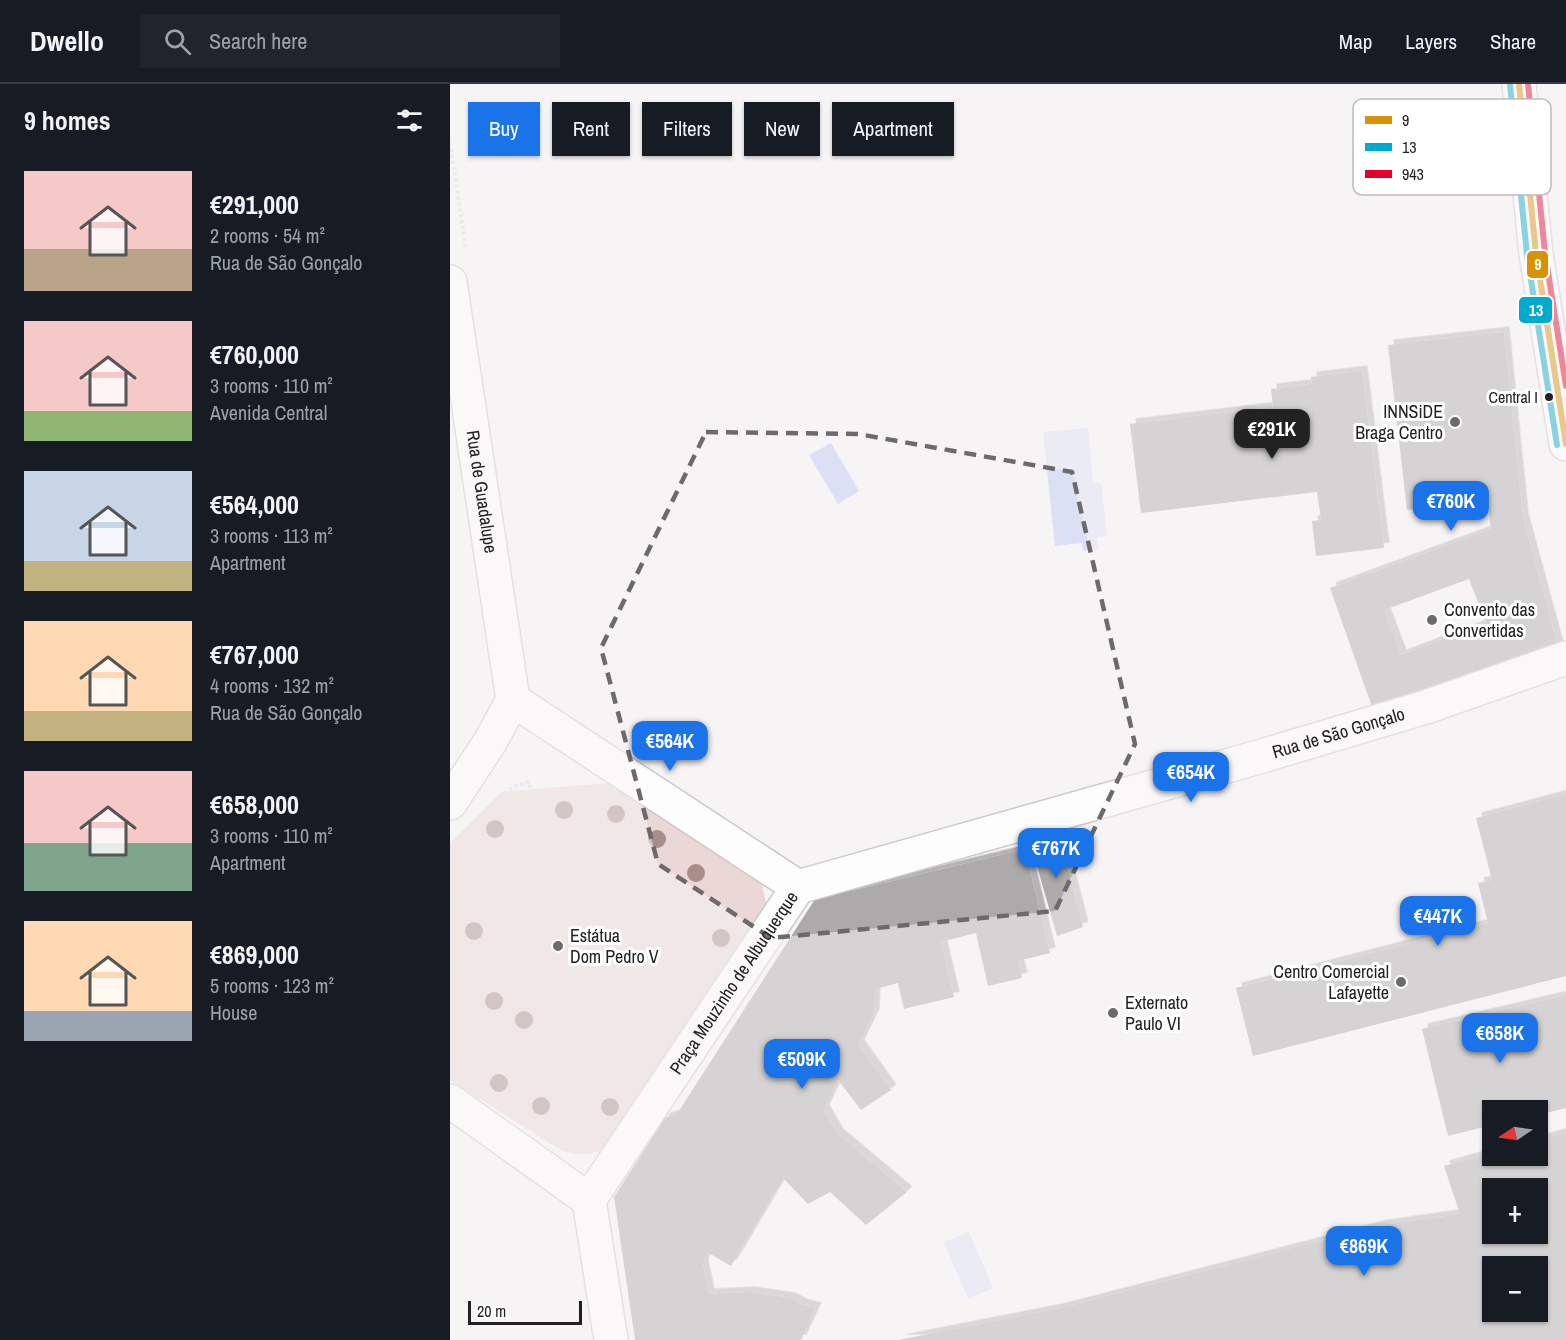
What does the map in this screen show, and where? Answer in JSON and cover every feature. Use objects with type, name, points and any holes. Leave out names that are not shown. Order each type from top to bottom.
[{"type":"street","points":[[1519,84],[1520,99]]},
{"type":"street","points":[[1530,195],[1536,254],[1566,444]]},
{"type":"street","name":"Rua de Guadalupe","points":[[450,282],[513,700]]},
{"type":"street","name":"Rua de São Gonçalo","points":[[798,887],[1262,756],[1426,707],[1566,658]]},
{"type":"street","points":[[450,802],[490,742],[513,700]]},
{"type":"street","name":"Praça Mouzinho de Albuquerque","points":[[513,700],[798,887],[589,1200]]},
{"type":"street","points":[[450,1101],[589,1200],[611,1340]]},
{"type":"path","points":[[450,143],[467,255]]},
{"type":"path","points":[[529,782],[554,918]]},
{"type":"path","points":[[533,802],[601,793]]},
{"type":"path","points":[[450,898],[458,898],[471,888],[475,869],[467,848],[456,837]]},
{"type":"path","points":[[471,888],[533,929]]},
{"type":"path","points":[[747,893],[751,906]]},
{"type":"path","points":[[587,941],[750,900]]},
{"type":"path","points":[[554,918],[565,918],[575,922],[583,930],[587,941],[588,953],[583,965],[574,974],[562,978],[551,978],[541,974],[532,965],[528,955],[528,941],[533,929],[542,921],[554,918]]},
{"type":"path","points":[[450,975],[528,955]]},
{"type":"path","points":[[583,965],[614,991]]},
{"type":"path","points":[[562,978],[583,1144]]},
{"type":"highlighted area","points":[[706,432],[858,434],[1072,472],[1135,744],[1055,911],[771,938],[658,864],[601,648]]},
{"type":"shaded area","points":[[619,782],[760,876],[768,911],[607,1149],[574,1154],[562,1151],[450,1080],[450,845],[501,792]]},
{"type":"water","points":[[1088,428],[1093,483],[1101,483],[1107,536],[1097,537],[1098,549],[1083,551],[1082,543],[1055,546],[1043,432]]},
{"type":"water","points":[[831,443],[859,491],[838,504],[809,455]]},
{"type":"water","points":[[969,1232],[993,1288],[968,1299],[944,1242]]},
{"type":"building","points":[[1504,332],[1523,518],[1558,647],[1372,707],[1330,588],[1491,529],[1487,499],[1407,510],[1388,345]],"holes":[[[1469,579],[1486,623],[1401,655],[1384,610]]]},
{"type":"building","points":[[1362,371],[1384,548],[1316,556],[1312,521],[1321,520],[1317,492],[1141,513],[1130,424],[1273,407],[1271,389],[1312,384],[1311,377]]},
{"type":"building","name":"Centro Comercial Lafayette","points":[[1566,794],[1566,976],[1253,1056],[1236,988],[1488,923],[1478,883],[1492,880],[1476,818]]},
{"type":"building","points":[[1056,823],[1083,927],[1057,936],[1028,835]]},
{"type":"building","points":[[1025,849],[1050,953],[1018,961],[1022,978],[988,986],[976,933],[941,942],[954,997],[904,1009],[898,983],[875,989],[874,1014],[859,1045],[891,1090],[861,1110],[838,1080],[824,1110],[838,1134],[907,1192],[866,1225],[830,1192],[808,1204],[783,1178],[731,1266],[707,1252],[703,1265],[709,1294],[750,1292],[790,1298],[816,1308],[801,1340],[635,1340],[614,1197],[665,1118],[677,1114],[819,893],[851,891]]},
{"type":"building","points":[[1566,995],[1566,1108],[1548,1112],[1548,1100],[1482,1100],[1482,1128],[1448,1136],[1422,1029]]},
{"type":"building","points":[[1566,1132],[1566,1340],[898,1340],[1061,1308],[1382,1225],[1460,1214],[1444,1166],[1482,1155],[1482,1166],[1548,1166],[1548,1137]]},
{"type":"transit line","name":"9","points":[[1519,84],[1520,99]]},
{"type":"transit line","name":"943","points":[[1528,84],[1530,99]]},
{"type":"transit line","name":"13","points":[[1510,85],[1511,99]]},
{"type":"transit line","name":"13","points":[[1521,195],[1527,255],[1557,445]]},
{"type":"transit line","name":"9","points":[[1530,195],[1536,254],[1566,444]]},
{"type":"transit line","name":"943","points":[[1539,195],[1545,253],[1566,386]]},
{"type":"place","name":"Central I","points":[[1549,397]]},
{"type":"place","name":"INNSiDE Braga Centro","points":[[1455,422]]},
{"type":"place","name":"Convento das Convertidas","points":[[1432,620]]},
{"type":"place","name":"Estátua Dom Pedro V","points":[[558,946]]},
{"type":"place","name":"Centro Comercial Lafayette","points":[[1401,982]]},
{"type":"place","name":"Externato Paulo VI","points":[[1113,1013]]}]
